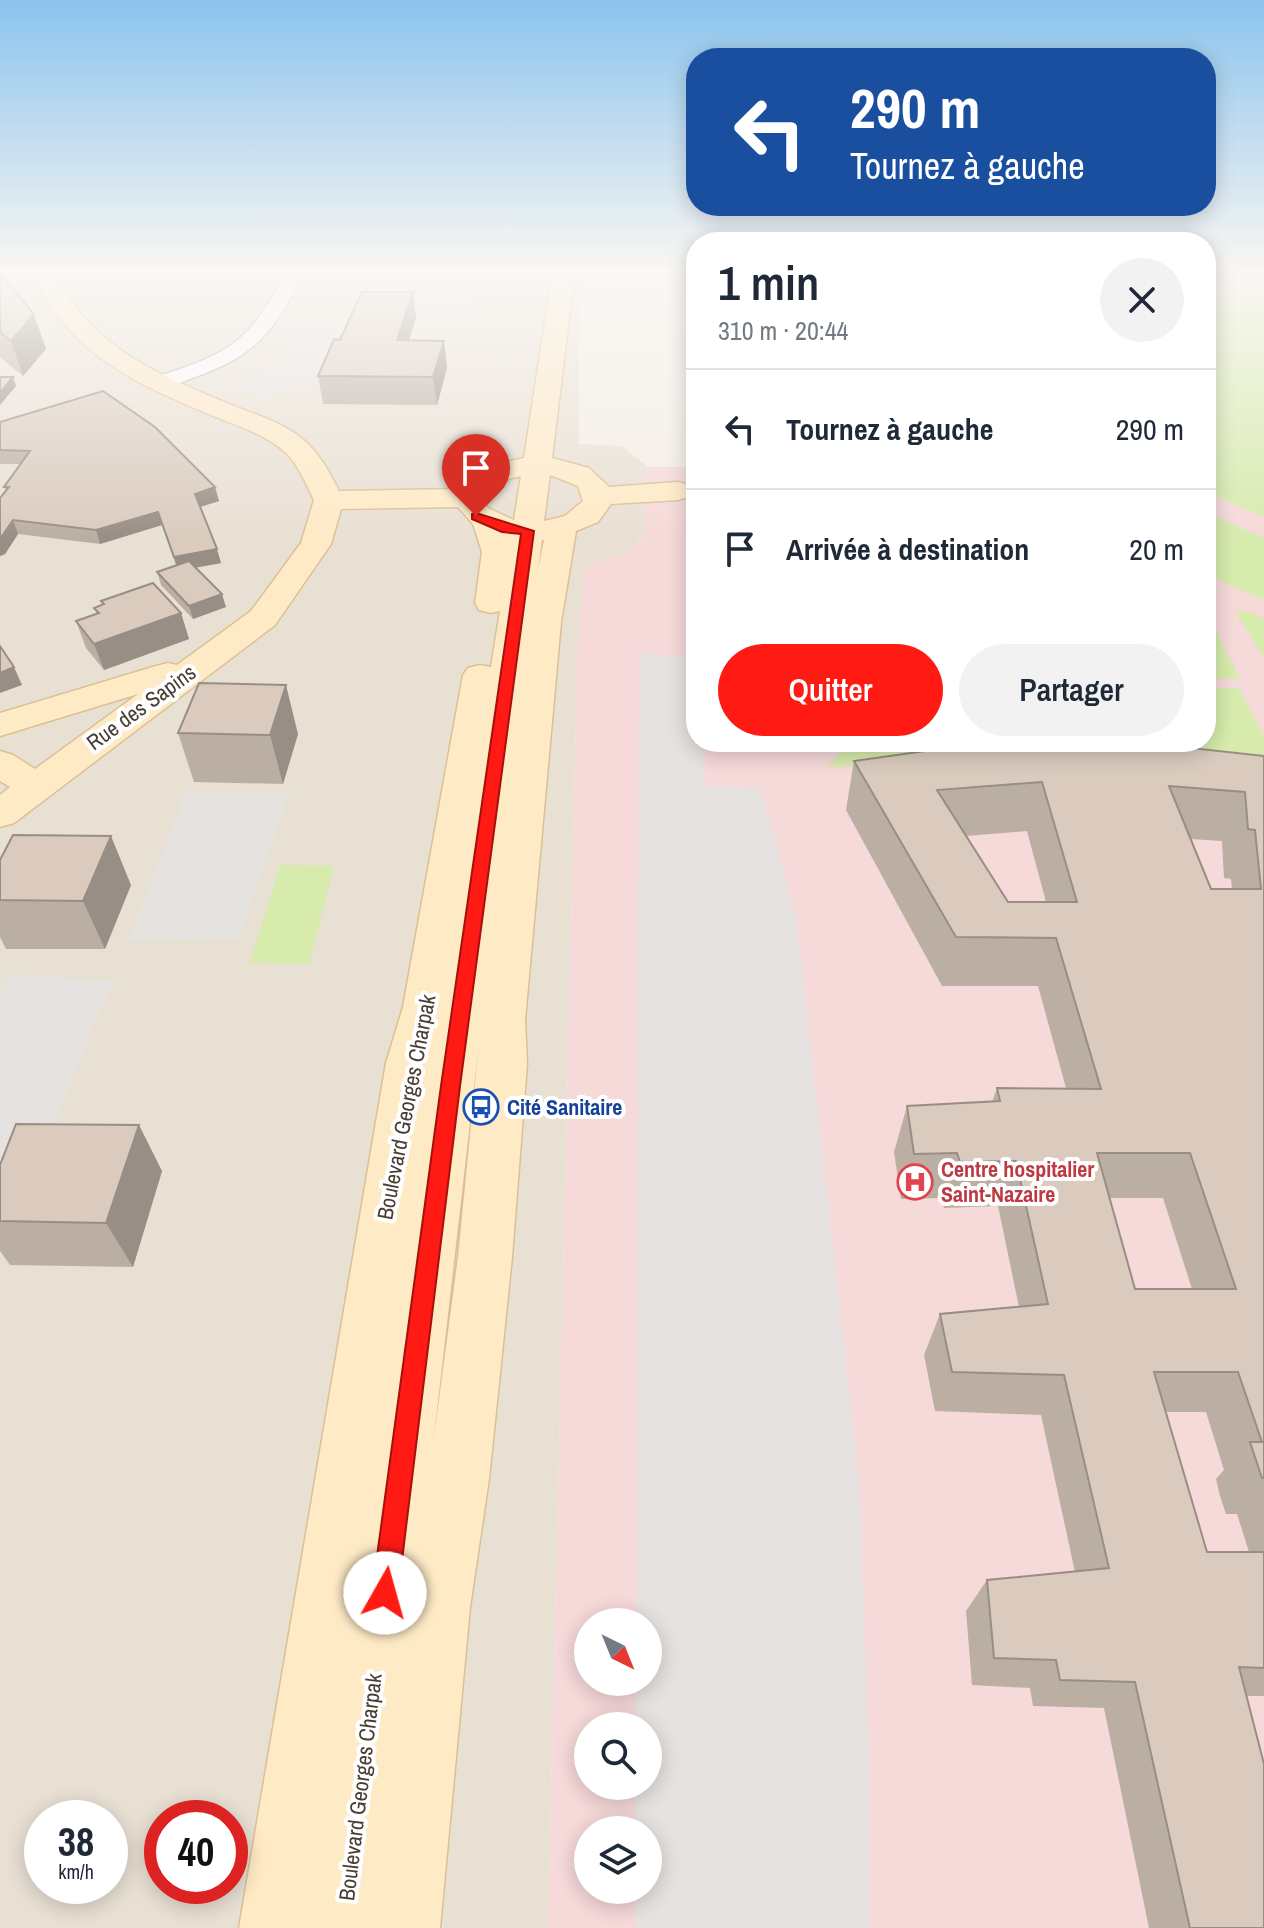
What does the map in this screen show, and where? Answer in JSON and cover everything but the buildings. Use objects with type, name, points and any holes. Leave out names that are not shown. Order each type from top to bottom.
[{"type":"street","points":[[120,360],[157,383],[265,428],[291,443],[311,466],[329,500],[478,511],[545,529],[590,514],[599,496],[595,485],[584,476],[537,461],[472,488],[478,511]]},
{"type":"street","points":[[157,383],[217,360]]},
{"type":"street","points":[[518,421],[531,360]]},
{"type":"street","name":"Boulevard Georges Charpak","points":[[403,1928],[438,1607],[459,1479],[485,1257],[503,1064],[502,1020],[544,622],[545,529],[537,461],[551,360]]},
{"type":"street","points":[[599,496],[686,490]]},
{"type":"street","name":"Rue des Sapins","points":[[0,814],[132,696],[201,663],[263,618],[316,544],[329,500]]},
{"type":"street","name":"Boulevard Georges Charpak","points":[[276,1928],[410,1063],[426,1007],[498,552],[478,511]]},
{"type":"street","name":"Boulevard Georges Charpak","points":[[342,1928],[449,1094],[545,529]]},
{"type":"street","points":[[0,725],[132,696]]},
{"type":"street","points":[[0,763],[34,786]]},
{"type":"shaded area","points":[[0,360],[579,360],[579,444],[622,446],[648,467],[644,535],[626,553],[586,566],[578,629],[548,1928],[0,1928]]},
{"type":"shaded area","points":[[337,360],[335,367],[265,400],[232,388],[286,362]]},
{"type":"shaded area","name":"Centre hospitalier Saint-Nazaire","points":[[648,467],[686,467],[686,752],[1216,752],[1216,496],[1264,517],[1264,1928],[548,1928],[578,629],[586,566],[626,553],[644,536]]},
{"type":"shaded area","points":[[639,654],[686,656],[686,752],[703,752],[705,785],[761,789],[797,923],[859,1479],[870,1785],[869,1928],[636,1928],[636,1904],[662,1904],[662,1816],[636,1816],[636,1800],[662,1800],[662,1712],[636,1712],[636,1696],[662,1696],[662,1608],[637,1608]]},
{"type":"shaded area","points":[[186,793],[289,793],[239,939],[128,941]]},
{"type":"shaded area","points":[[9,975],[114,981],[99,1011],[0,1264],[0,989]]},
{"type":"green space","points":[[1216,360],[1264,360],[1264,517],[1216,496]]},
{"type":"green space","points":[[1216,516],[1264,538],[1264,600],[1216,578]]},
{"type":"green space","points":[[1235,611],[1251,612],[1264,619],[1264,658]]},
{"type":"green space","points":[[1216,630],[1240,679],[1216,679]]},
{"type":"green space","points":[[1216,688],[1239,688],[1264,737],[1264,795],[1207,752],[1216,752]]},
{"type":"green space","points":[[840,752],[930,752],[932,763],[828,767]]},
{"type":"green space","points":[[280,865],[334,866],[309,964],[250,963]]},
{"type":"place","name":"Cité Sanitaire","points":[[481,1107]]},
{"type":"place","name":"Centre hospitalier Saint-Nazaire","points":[[915,1182]]},
{"type":"route","points":[[385,1593],[450,1086],[516,628],[527,531],[488,524],[476,516]]}]
